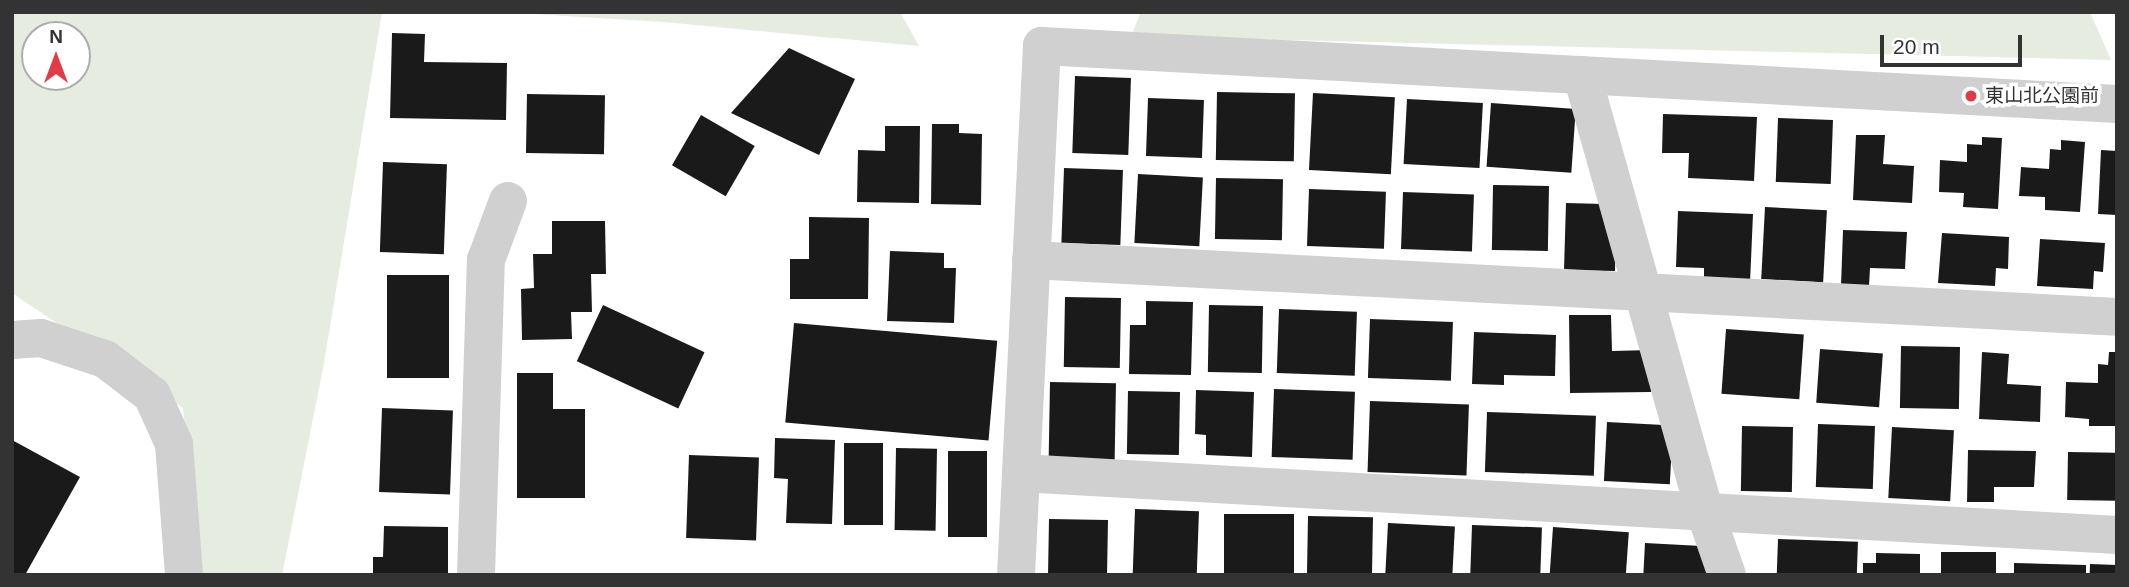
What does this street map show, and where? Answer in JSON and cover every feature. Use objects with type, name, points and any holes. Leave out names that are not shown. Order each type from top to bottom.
[{"type":"street","points":[[1016,575],[1042,46],[2117,104]]},
{"type":"street","points":[[1582,75],[1705,512],[1727,575]]},
{"type":"street","points":[[476,575],[486,260],[508,201]]},
{"type":"street","points":[[1031,260],[2117,317]]},
{"type":"street","points":[[12,340],[41,338],[105,359],[152,395],[174,444],[184,575]]},
{"type":"street","points":[[1021,473],[2117,535]]},
{"type":"shaded area","points":[[12,12],[382,12],[324,363],[282,575],[199,575],[183,408],[12,293]]},
{"type":"shaded area","points":[[498,12],[900,12],[919,46],[664,22]]},
{"type":"shaded area","points":[[1141,12],[2090,12],[2111,60],[1131,36]]},
{"type":"building","points":[[392,33],[425,34],[424,62],[507,63],[506,120],[390,118]]},
{"type":"building","points":[[789,48],[855,79],[819,155],[731,113]]},
{"type":"building","points":[[1075,76],[1131,78],[1128,155],[1072,153]]},
{"type":"building","points":[[1217,92],[1295,93],[1294,161],[1216,160]]},
{"type":"building","points":[[1313,93],[1395,97],[1391,174],[1309,170]]},
{"type":"building","points":[[527,94],[605,95],[604,154],[526,153]]},
{"type":"building","points":[[1148,98],[1204,100],[1202,158],[1146,156]]},
{"type":"building","points":[[1407,99],[1483,103],[1479,168],[1404,164]]},
{"type":"building","points":[[1491,103],[1576,109],[1571,173],[1487,167]]},
{"type":"building","points":[[1663,114],[1757,117],[1754,181],[1688,178],[1689,153],[1662,153]]},
{"type":"building","points":[[701,115],[755,146],[726,196],[672,165]]},
{"type":"building","points":[[1778,118],[1833,120],[1831,184],[1776,182]]},
{"type":"building","points":[[932,124],[959,124],[959,133],[982,134],[981,205],[931,204]]},
{"type":"building","points":[[885,126],[920,126],[919,203],[857,202],[858,150],[885,151]]},
{"type":"building","points":[[1856,135],[1885,135],[1883,164],[1914,166],[1912,203],[1853,200]]},
{"type":"building","points":[[1982,137],[2002,138],[1998,209],[1963,207],[1964,193],[1939,192],[1940,160],[1967,162],[1967,144],[1982,145]]},
{"type":"building","points":[[2061,140],[2085,142],[2080,212],[2045,210],[2045,197],[2019,196],[2021,167],[2049,169],[2050,149],[2061,150]]},
{"type":"building","points":[[2101,150],[2117,151],[2117,215],[2098,214]]},
{"type":"building","points":[[383,162],[447,164],[444,254],[380,252]]},
{"type":"building","points":[[1064,168],[1123,170],[1120,245],[1061,243]]},
{"type":"building","points":[[1138,174],[1203,177],[1199,246],[1134,243]]},
{"type":"building","points":[[1216,178],[1283,179],[1282,240],[1215,239]]},
{"type":"building","points":[[1493,185],[1549,186],[1548,251],[1492,250]]},
{"type":"building","points":[[1309,189],[1386,192],[1384,249],[1307,246]]},
{"type":"building","points":[[1403,192],[1474,194],[1472,251],[1401,249]]},
{"type":"building","points":[[1566,203],[1604,204],[1616,221],[1615,271],[1564,270]]},
{"type":"building","points":[[1765,207],[1827,210],[1823,282],[1761,279]]},
{"type":"building","points":[[1678,211],[1753,214],[1750,283],[1704,282],[1704,268],[1676,267]]},
{"type":"building","points":[[809,217],[869,218],[868,299],[790,299],[790,259],[809,259]]},
{"type":"building","points":[[552,221],[605,221],[606,274],[591,274],[592,312],[571,312],[572,339],[522,340],[521,289],[534,288],[533,254],[552,254]]},
{"type":"building","points":[[1843,230],[1907,232],[1905,269],[1870,268],[1869,286],[1841,286]]},
{"type":"building","points":[[1942,233],[2009,237],[2008,269],[1996,268],[1995,286],[1938,283]]},
{"type":"building","points":[[2040,239],[2105,243],[2103,272],[2094,271],[2093,289],[2037,286]]},
{"type":"building","points":[[890,251],[944,253],[944,268],[956,268],[954,323],[887,321]]},
{"type":"building","points":[[387,275],[449,275],[449,378],[387,378]]},
{"type":"building","points":[[1065,297],[1121,298],[1120,368],[1064,367]]},
{"type":"building","points":[[1146,301],[1193,302],[1191,375],[1129,374],[1130,325],[1146,325]]},
{"type":"building","points":[[603,305],[705,352],[678,409],[577,361]]},
{"type":"building","points":[[1209,305],[1263,306],[1262,373],[1208,372]]},
{"type":"building","points":[[1279,309],[1357,312],[1355,376],[1277,373]]},
{"type":"building","points":[[1569,315],[1611,315],[1612,351],[1651,350],[1651,392],[1570,393]]},
{"type":"building","points":[[1370,319],[1453,322],[1451,381],[1368,378]]},
{"type":"building","points":[[794,323],[997,341],[989,440],[785,423]]},
{"type":"building","points":[[1726,329],[1804,334],[1799,399],[1721,394]]},
{"type":"building","points":[[1474,332],[1556,335],[1555,376],[1504,375],[1504,385],[1472,384]]},
{"type":"building","points":[[1901,346],[1960,347],[1959,409],[1900,408]]},
{"type":"building","points":[[1820,349],[1883,353],[1879,407],[1816,403]]},
{"type":"building","points":[[1982,352],[2009,354],[2007,384],[2041,386],[2040,422],[1979,419]]},
{"type":"building","points":[[2109,352],[2117,352],[2117,426],[2089,426],[2089,419],[2065,417],[2066,382],[2098,383],[2098,364],[2108,365]]},
{"type":"building","points":[[517,373],[553,373],[553,409],[585,409],[585,498],[517,498]]},
{"type":"building","points":[[1050,382],[1116,383],[1115,463],[1049,462]]},
{"type":"building","points":[[1274,389],[1355,392],[1353,460],[1272,457]]},
{"type":"building","points":[[1196,390],[1254,392],[1252,457],[1206,455],[1206,435],[1195,434]]},
{"type":"building","points":[[1128,391],[1180,392],[1179,455],[1127,454]]},
{"type":"building","points":[[1370,401],[1469,404],[1466,475],[1368,472]]},
{"type":"building","points":[[382,408],[453,410],[450,494],[379,492]]},
{"type":"building","points":[[1487,412],[1596,416],[1594,476],[1485,472]]},
{"type":"building","points":[[1607,422],[1673,425],[1670,484],[1604,481]]},
{"type":"building","points":[[1818,424],[1875,426],[1873,489],[1816,487]]},
{"type":"building","points":[[1742,426],[1793,427],[1792,492],[1741,491]]},
{"type":"building","points":[[1892,427],[1954,430],[1950,501],[1888,498]]},
{"type":"building","points":[[775,438],[835,440],[832,524],[786,523],[788,479],[774,478]]},
{"type":"building","points":[[12,440],[80,477],[25,575],[12,575]]},
{"type":"building","points":[[844,443],[883,443],[883,525],[844,525]]},
{"type":"building","points":[[896,448],[937,449],[936,531],[895,530]]},
{"type":"building","points":[[1968,450],[2036,451],[2034,487],[1994,487],[1994,502],[1967,502]]},
{"type":"building","points":[[948,451],[987,451],[987,537],[948,537]]},
{"type":"building","points":[[2068,452],[2117,453],[2116,501],[2067,500]]},
{"type":"building","points":[[689,455],[759,457],[756,540],[686,538]]},
{"type":"building","points":[[1135,509],[1199,511],[1197,575],[1133,575]]},
{"type":"building","points":[[1224,514],[1294,514],[1294,575],[1224,575]]},
{"type":"building","points":[[1308,516],[1373,517],[1372,575],[1307,575]]},
{"type":"building","points":[[1049,519],[1108,520],[1107,575],[1048,575]]},
{"type":"building","points":[[1388,523],[1455,527],[1452,575],[1385,575]]},
{"type":"building","points":[[1472,525],[1542,527],[1540,575],[1470,575]]},
{"type":"building","points":[[384,526],[448,527],[448,575],[373,575],[373,557],[383,557]]},
{"type":"building","points":[[1553,527],[1629,532],[1626,575],[1550,575]]},
{"type":"building","points":[[1778,539],[1858,542],[1857,575],[1777,575]]},
{"type":"building","points":[[1645,543],[1711,546],[1709,575],[1643,575]]},
{"type":"building","points":[[1941,552],[1996,552],[1996,575],[1941,575]]},
{"type":"building","points":[[1876,553],[1920,554],[1920,575],[1863,575],[1863,563],[1876,563]]},
{"type":"building","points":[[2014,563],[2086,565],[2086,575],[2014,575]]},
{"type":"building","points":[[2090,564],[2117,565],[2117,575],[2090,575]]},
{"type":"place","name":"東山北公園前","points":[[1971,96]]}]
